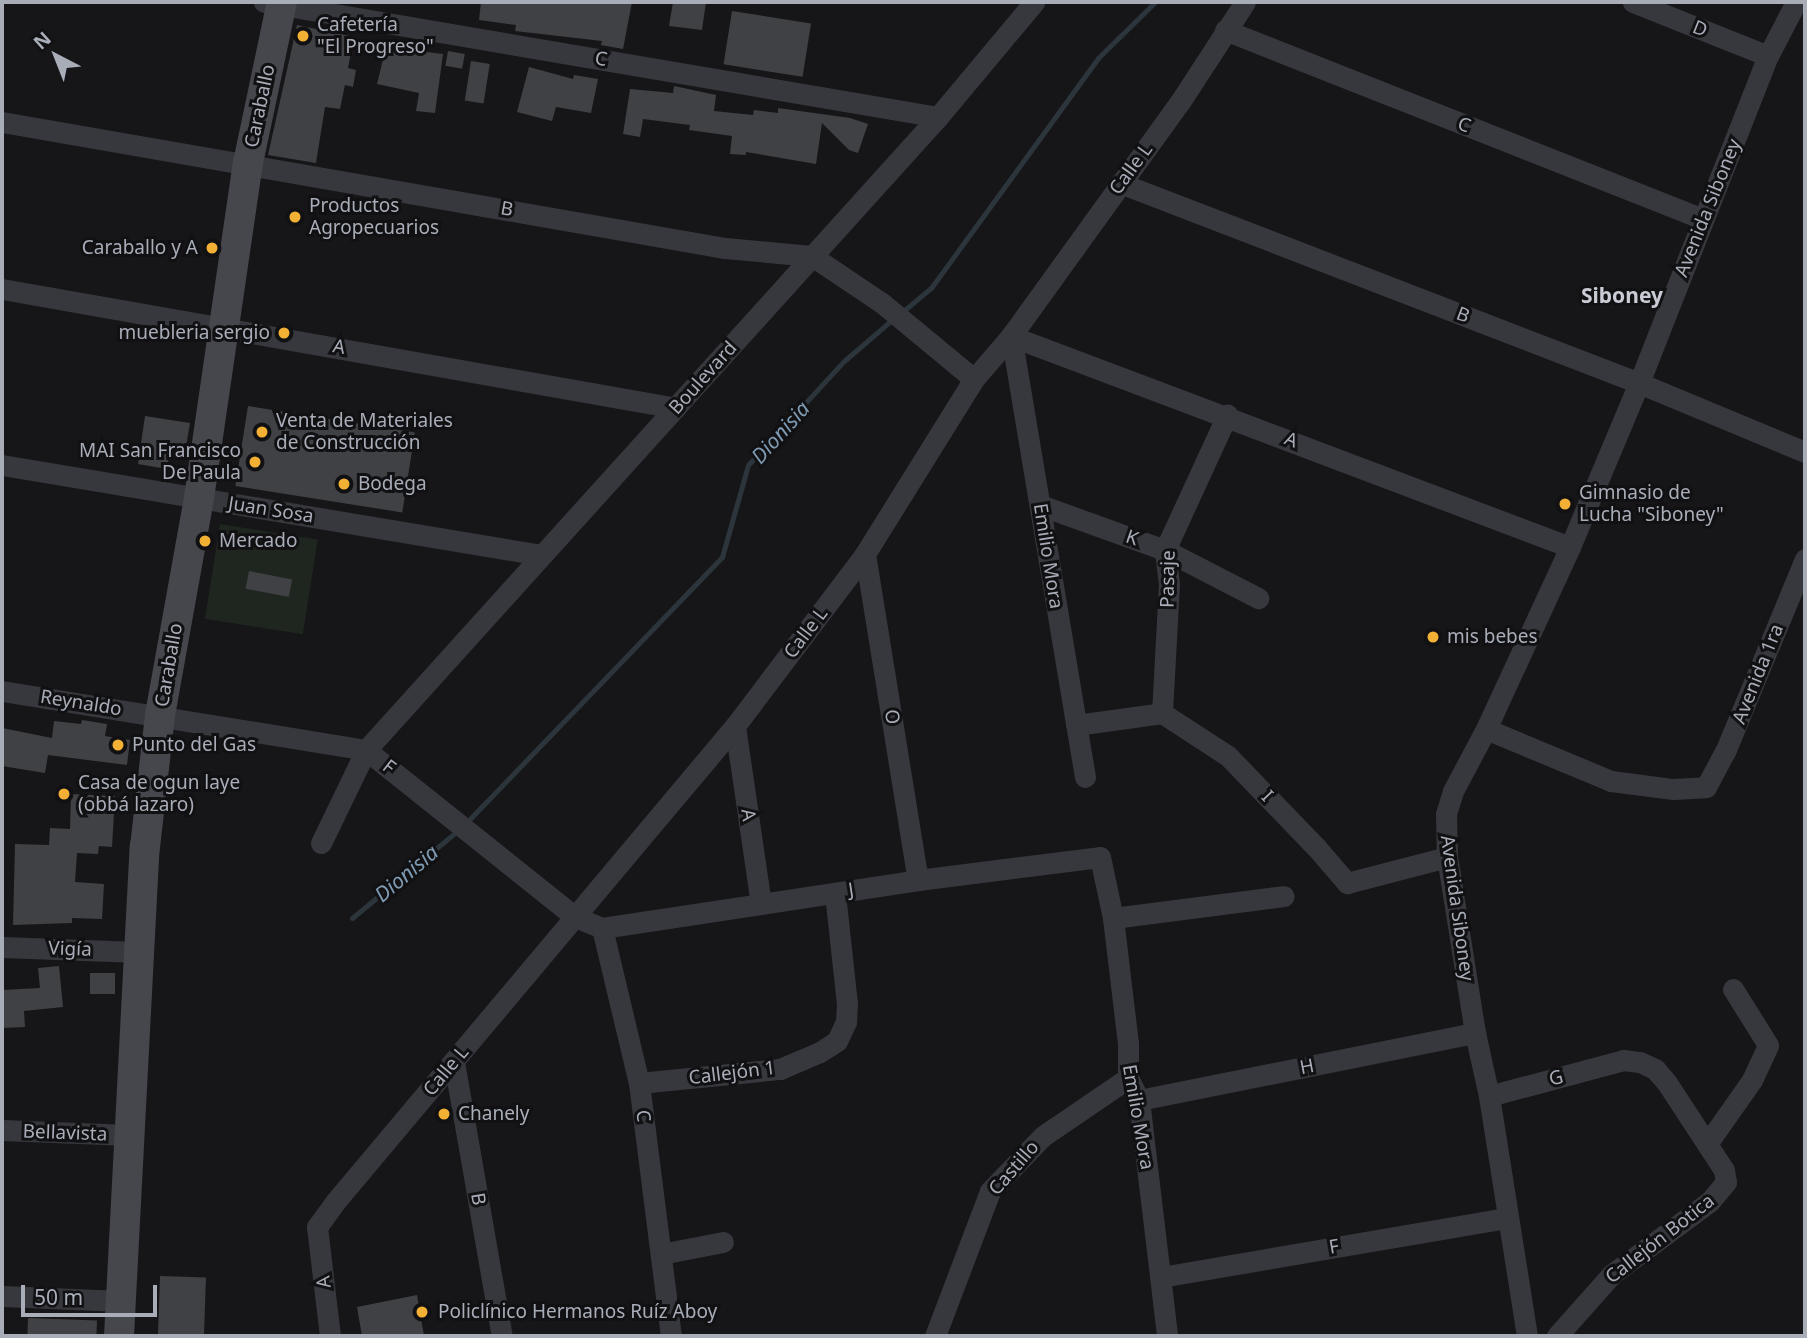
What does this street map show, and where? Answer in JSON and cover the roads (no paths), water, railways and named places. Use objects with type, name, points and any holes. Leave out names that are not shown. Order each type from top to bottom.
[{"type":"street","name":"Boulevard","points":[[321,842],[366,750],[938,117],[1034,2]]},
{"type":"street","name":"Calle L","points":[[317,1227],[335,1202],[735,726],[865,554],[974,379],[1011,336],[1180,102],[1245,2]]},
{"type":"street","name":"D","points":[[1633,2],[1768,56]]},
{"type":"street","name":"Avenida Siboney","points":[[1527,1336],[1447,857],[1446,814],[1449,802],[1486,729],[1570,547],[1639,383],[1768,56],[1796,2]]},
{"type":"street","name":"C","points":[[276,3],[938,117]]},
{"type":"street","name":"Caraballo","points":[[119,1336],[145,847],[160,715],[199,498],[222,326],[276,3]]},
{"type":"street","name":"C","points":[[1225,30],[1703,219]]},
{"type":"street","name":"B","points":[[2,122],[725,248],[812,256],[882,303],[974,379]]},
{"type":"street","name":"B","points":[[1120,183],[1639,383],[1805,452]]},
{"type":"street","name":"A","points":[[2,289],[676,408]]},
{"type":"street","name":"A","points":[[1011,336],[1227,415],[1570,547]]},
{"type":"street","name":"Emilio Mora","points":[[1011,336],[1085,777]]},
{"type":"street","name":"Pasaje","points":[[1162,713],[1169,584],[1165,550],[1227,415]]},
{"type":"street","name":"Juan Sosa","points":[[2,466],[541,555]]},
{"type":"street","name":"K","points":[[1040,505],[1165,550],[1258,598]]},
{"type":"street","name":"O","points":[[865,554],[918,880]]},
{"type":"street","name":"Avenida 1ra","points":[[1486,729],[1611,780],[1673,789],[1706,786],[1726,752],[1805,559]]},
{"type":"street","name":"Reynaldo","points":[[2,691],[160,715]]},
{"type":"street","points":[[1076,725],[1162,713]]},
{"type":"street","name":"I","points":[[1162,713],[1228,756],[1347,883],[1447,857]]},
{"type":"street","name":"F","points":[[160,715],[366,750],[435,803],[497,858],[575,917]]},
{"type":"street","name":"A","points":[[735,726],[761,904]]},
{"type":"street","name":"Emilio Mora","points":[[1100,857],[1113,918],[1128,1044],[1128,1078],[1139,1101],[1167,1336]]},
{"type":"street","name":"J","points":[[602,928],[918,880],[1100,857]]},
{"type":"street","name":"Callejón 1","points":[[639,1083],[780,1069],[820,1052],[837,1041],[846,1022],[847,1004],[835,893]]},
{"type":"street","points":[[1113,918],[1284,896]]},
{"type":"street","points":[[575,917],[602,928]]},
{"type":"street","name":"C","points":[[602,928],[639,1083],[671,1336]]},
{"type":"street","name":"Vigía","points":[[2,947],[139,952]]},
{"type":"street","points":[[1707,1144],[1752,1080],[1768,1045],[1733,989]]},
{"type":"street","name":"H","points":[[1139,1101],[1475,1033]]},
{"type":"street","name":"G","points":[[1489,1096],[1623,1060],[1640,1062],[1655,1069],[1707,1144]]},
{"type":"street","name":"B","points":[[454,1062],[502,1336]]},
{"type":"street","name":"Castillo","points":[[935,1336],[990,1191],[1043,1136],[1128,1078]]},
{"type":"street","name":"Bellavista","points":[[2,1130],[129,1135]]},
{"type":"street","name":"Callejón Botica","points":[[1557,1336],[1612,1274],[1709,1202],[1726,1182],[1724,1170],[1707,1144]]},
{"type":"street","name":"F","points":[[1161,1277],[1507,1218]]},
{"type":"street","name":"A","points":[[317,1227],[330,1336]]},
{"type":"street","points":[[661,1254],[723,1242]]},
{"type":"street","points":[[2,1296],[121,1301]]},
{"type":"waterway","name":"Dionisia","points":[[901,313],[931,288],[1098,58],[1155,2]]},
{"type":"waterway","name":"Dionisia","points":[[465,824],[722,557],[748,465],[844,361],[893,319]]},
{"type":"waterway","name":"Dionisia","points":[[352,918],[457,831]]},
{"type":"place","name":"Cafetería \"El Progreso\"","points":[[303,36]]},
{"type":"place","name":"Productos Agropecuarios","points":[[295,217]]},
{"type":"place","name":"Caraballo y A","points":[[212,248]]},
{"type":"place","name":"muebleria sergio","points":[[284,333]]},
{"type":"place","name":"Venta de Materiales de Construcción","points":[[262,432]]},
{"type":"place","name":"MAI San Francisco De Paula","points":[[255,462]]},
{"type":"place","name":"Bodega","points":[[344,484]]},
{"type":"place","name":"Gimnasio de Lucha \"Siboney\"","points":[[1565,504]]},
{"type":"place","name":"Mercado","points":[[205,541]]},
{"type":"place","name":"mis bebes","points":[[1433,637]]},
{"type":"place","name":"Punto del Gas","points":[[118,745]]},
{"type":"place","name":"Casa de ogun laye (obbá lazaro)","points":[[64,794]]},
{"type":"place","name":"Chanely","points":[[444,1114]]},
{"type":"place","name":"Policlínico Hermanos Ruíz Aboy","points":[[422,1312]]},
{"type":"district","name":"Siboney","points":[[1622,295]]}]
